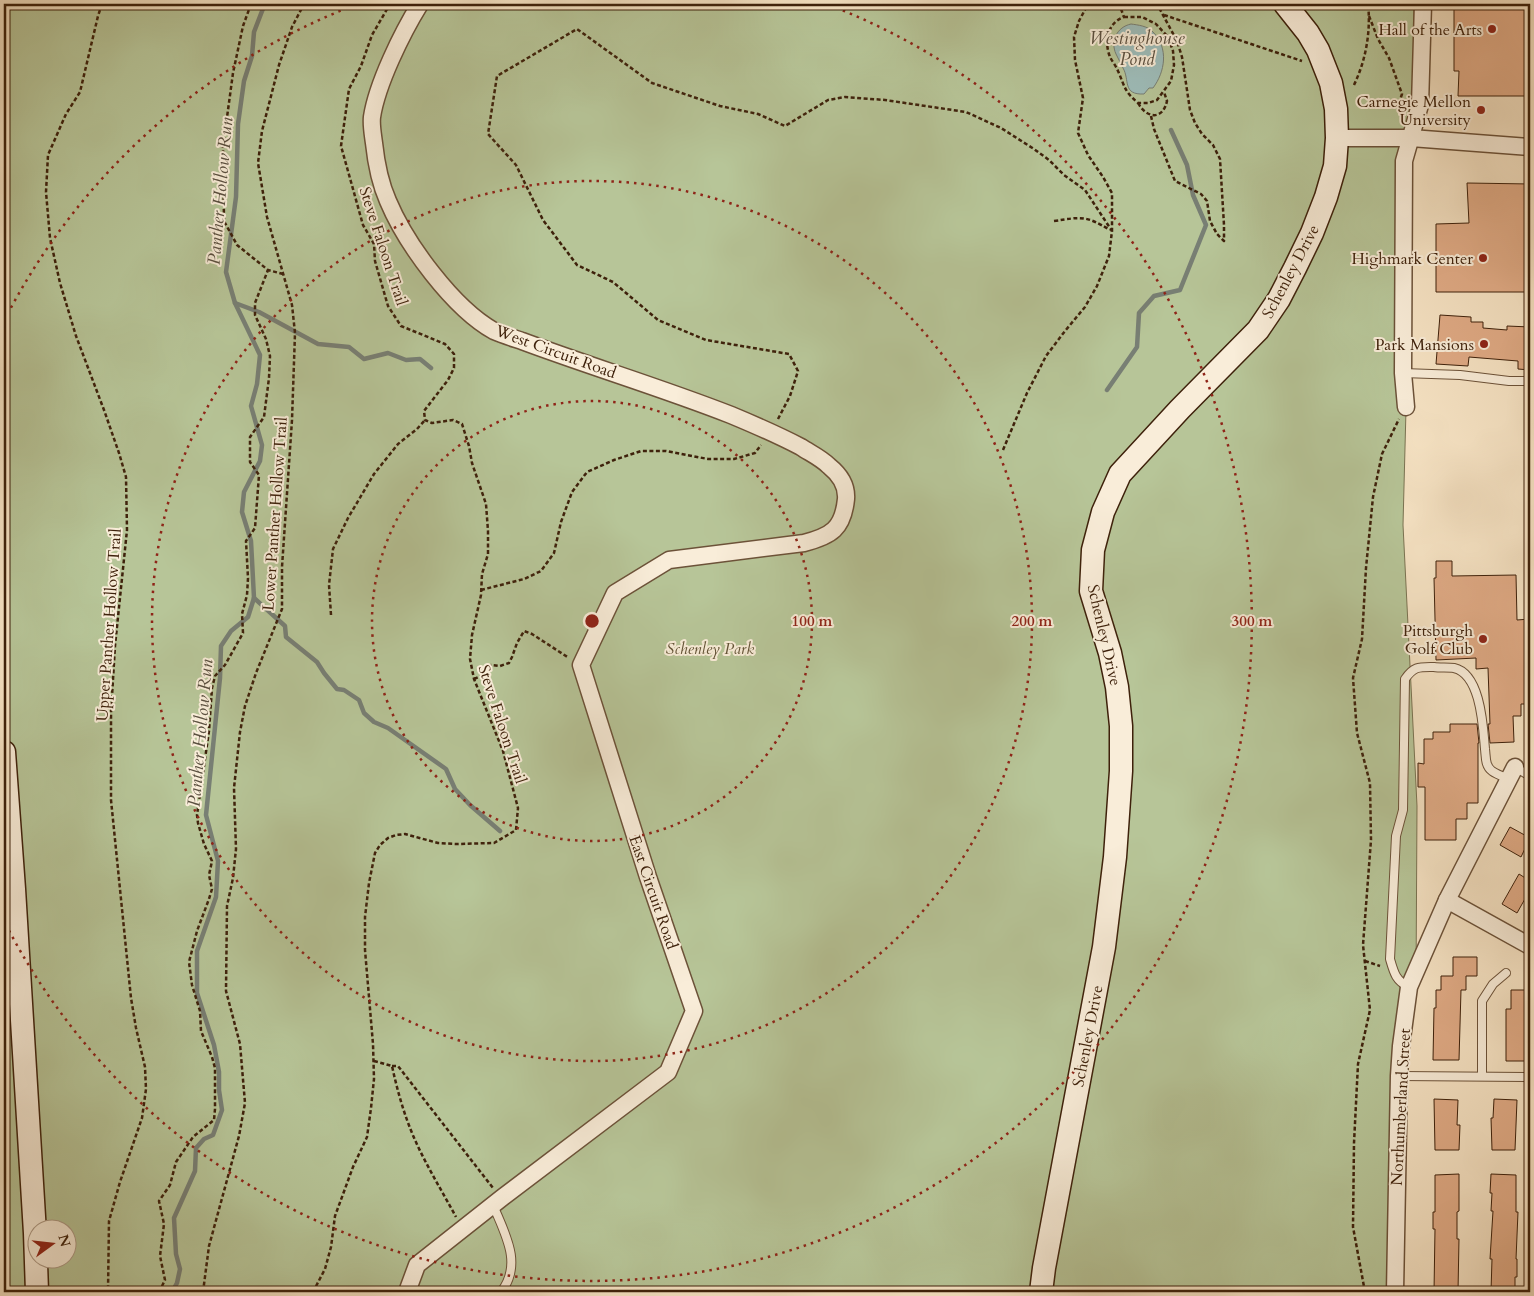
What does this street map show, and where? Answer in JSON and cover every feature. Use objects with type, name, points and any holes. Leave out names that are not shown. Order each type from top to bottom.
[{"type":"street","name":"West Circuit Road","points":[[420,4],[409,21],[382,81],[372,118],[376,161],[387,200],[410,242],[433,274],[463,308],[495,331],[679,395],[771,431],[811,453],[828,465],[841,478],[846,493],[845,510],[837,528],[822,538],[804,543],[669,560],[615,593],[581,666]]},
{"type":"street","name":"Schenley Drive","points":[[1041,1292],[1069,1126],[1104,947],[1115,857],[1121,726],[1117,686],[1110,653],[1091,591],[1093,550],[1103,512],[1120,474],[1180,409],[1258,330],[1279,299],[1312,234],[1326,197],[1334,166],[1336,138],[1336,109],[1331,83],[1318,50],[1308,33],[1285,4]]},
{"type":"street","points":[[1406,407],[1402,373],[1404,160],[1420,105],[1423,4]]},
{"type":"street","points":[[1336,138],[1411,138],[1530,147]]},
{"type":"street","name":"East Circuit Road","points":[[407,1292],[418,1265],[497,1202],[668,1072],[694,1011],[648,877],[581,666]]},
{"type":"street","points":[[4,752],[35,1233],[37,1292]]},
{"type":"street","name":"Northumberland Street","points":[[1395,1292],[1399,1076],[1409,987],[1447,900],[1512,773]]},
{"type":"street","points":[[1447,900],[1530,946]]},
{"type":"lane","points":[[1402,373],[1460,375],[1509,381],[1530,381]]},
{"type":"lane","points":[[1409,987],[1400,982],[1390,959],[1396,836],[1403,810],[1405,680],[1410,672],[1419,667],[1454,668],[1464,672],[1472,681],[1477,693],[1486,764],[1491,771],[1530,776]]},
{"type":"lane","points":[[1482,1076],[1482,1001],[1492,984],[1506,973]]},
{"type":"lane","points":[[1399,1076],[1530,1077]]},
{"type":"lane","points":[[497,1202],[512,1259],[510,1276],[501,1292]]},
{"type":"path","name":"Upper Panther Hollow Trail","points":[[102,4],[80,92],[66,114],[48,155],[46,192],[50,238],[60,283],[76,336],[104,410],[126,477],[126,530],[111,713],[111,800],[131,998],[145,1067],[146,1089],[142,1118],[109,1221],[108,1292]]},
{"type":"path","points":[[251,4],[243,26],[233,73],[223,147],[224,222],[237,245],[268,270],[283,274]]},
{"type":"path","name":"Lower Panther Hollow Trail","points":[[203,1292],[209,1246],[239,1136],[245,1103],[240,1044],[226,991],[227,906],[233,878],[236,849],[234,788],[245,706],[282,609],[282,566],[295,347],[292,305],[267,217],[258,164],[262,131],[279,65],[292,27],[304,4]]},
{"type":"path","name":"Steve Faloon Trail","points":[[313,1292],[325,1269],[331,1247],[335,1216],[353,1167],[367,1137],[374,1061],[365,950],[365,917],[368,883],[375,853],[384,842],[396,835],[404,834],[438,843],[494,842],[516,830],[518,808],[503,751],[474,679],[470,659],[482,574],[488,554],[486,504],[462,424],[453,420],[432,423],[426,420],[424,411],[448,380],[454,368],[454,354],[446,344],[402,326],[388,306],[375,261],[374,244],[363,225],[341,146],[349,90],[361,66],[372,35],[390,4]]},
{"type":"path","points":[[1002,450],[1027,393],[1046,356],[1085,308],[1097,286],[1109,256],[1112,231],[1112,193],[1088,155],[1078,133],[1084,98],[1075,60],[1074,37],[1079,20],[1088,4]]},
{"type":"path","points":[[1151,116],[1154,129],[1175,181],[1201,194],[1207,201],[1210,221],[1217,234],[1224,241],[1220,159],[1213,145],[1202,134],[1195,123],[1190,110],[1182,56],[1177,41],[1157,4]]},
{"type":"path","points":[[1354,85],[1361,72],[1366,50],[1369,16],[1368,4]]},
{"type":"path","points":[[1121,8],[1124,17]]},
{"type":"path","points":[[1163,15],[1302,61]]},
{"type":"path","points":[[1369,16],[1378,39],[1389,58],[1402,94],[1398,106]]},
{"type":"path","points":[[1138,103],[1148,103],[1157,100],[1164,92],[1171,81],[1174,65],[1173,50],[1168,37],[1156,24],[1142,17],[1124,17],[1119,19],[1109,30],[1107,48],[1129,96],[1138,103],[1142,111],[1151,116],[1160,114],[1166,106],[1167,101],[1164,92]]},
{"type":"path","points":[[481,590],[524,580],[540,571],[554,553],[561,522],[572,492],[586,472],[642,451],[666,451],[708,458],[734,459],[755,453],[771,431],[790,396],[798,371],[789,354],[706,340],[658,320],[613,282],[577,265],[543,220],[516,166],[488,134],[497,76],[577,29],[652,83],[720,106],[758,114],[785,126],[828,100],[846,97],[885,100],[966,112],[1001,128],[1034,149],[1064,176],[1085,190],[1112,231]]},
{"type":"path","points":[[1054,221],[1082,217],[1098,222],[1112,231]]},
{"type":"path","points":[[159,1292],[165,1280],[160,1256],[164,1224],[159,1201],[170,1185],[176,1162],[193,1137],[214,1120],[216,1109],[215,1068],[201,1031],[200,1011],[192,985],[189,962],[197,931],[212,889],[209,875],[212,861],[204,844],[197,815],[209,731],[212,688],[215,676],[225,665],[243,633],[242,614],[248,595],[246,542],[254,528],[260,475],[250,462],[250,437],[264,417],[270,356],[266,338],[255,315],[255,303],[268,270]]},
{"type":"path","points":[[1365,1292],[1353,1227],[1354,1143],[1358,1064],[1370,1010],[1363,945],[1371,840],[1370,783],[1356,733],[1353,678],[1362,639],[1373,497],[1382,454],[1406,407]]},
{"type":"path","points":[[331,615],[329,585],[333,549],[348,518],[374,474],[398,444],[426,420]]},
{"type":"path","points":[[474,679],[486,674],[491,664],[500,666],[509,663],[524,631],[532,634],[581,666]]},
{"type":"path","points":[[374,1061],[398,1066],[497,1202]]},
{"type":"path","points":[[392,1066],[399,1097],[413,1134],[463,1229]]},
{"type":"green space","name":"Schenley Park","points":[[4,4],[1414,4],[1414,100],[1403,525],[1417,806],[1416,983],[1399,1076],[1395,1292],[4,1292]]},
{"type":"water","name":"Westinghouse Pond","points":[[1131,24],[1143,26],[1151,30],[1158,38],[1163,53],[1164,60],[1157,82],[1153,88],[1149,88],[1144,94],[1132,92],[1128,86],[1125,73],[1114,49],[1116,35],[1122,28]]},
{"type":"building","name":"Hall of the Arts","points":[[1454,4],[1530,4],[1530,96],[1458,96],[1459,71],[1454,71]]},
{"type":"building","name":"Highmark Center","points":[[1467,183],[1530,184],[1530,292],[1436,292],[1436,224],[1469,223]]},
{"type":"building","name":"Park Mansions","points":[[1440,315],[1471,317],[1471,322],[1483,322],[1483,328],[1507,330],[1507,326],[1530,327],[1530,370],[1518,369],[1518,361],[1469,357],[1468,366],[1436,364]]},
{"type":"building","name":"Pittsburgh Golf Club","points":[[1436,561],[1452,561],[1452,576],[1516,575],[1517,620],[1530,619],[1530,696],[1529,704],[1521,704],[1521,716],[1513,716],[1514,742],[1490,743],[1488,668],[1476,669],[1476,658],[1436,660],[1434,578],[1436,578]]},
{"type":"building","points":[[1450,724],[1477,724],[1479,743],[1478,803],[1467,803],[1467,819],[1456,819],[1456,840],[1425,840],[1425,787],[1418,787],[1418,763],[1424,764],[1424,739],[1433,739],[1433,732],[1450,732]]},
{"type":"building","points":[[1510,827],[1530,838],[1521,857],[1500,845]]},
{"type":"building","points":[[1519,874],[1530,881],[1530,890],[1517,913],[1502,904]]},
{"type":"building","points":[[1453,957],[1477,957],[1477,976],[1466,976],[1466,990],[1461,990],[1459,1060],[1433,1060],[1436,990],[1441,990],[1441,976],[1453,976]]},
{"type":"building","points":[[1511,990],[1530,990],[1530,1061],[1506,1061],[1506,1009],[1511,1009]]},
{"type":"building","points":[[1434,1099],[1458,1100],[1459,1150],[1435,1150]]},
{"type":"building","points":[[1494,1099],[1517,1100],[1515,1150],[1492,1150],[1491,1118],[1493,1118]]},
{"type":"building","points":[[1459,1174],[1459,1211],[1457,1212],[1457,1239],[1459,1239],[1458,1292],[1434,1292],[1435,1229],[1433,1229],[1433,1212],[1435,1212],[1435,1175]]},
{"type":"building","points":[[1491,1174],[1516,1175],[1516,1212],[1518,1212],[1515,1292],[1491,1292],[1492,1259],[1490,1259],[1493,1211],[1491,1211],[1492,1193],[1490,1193]]},
{"type":"waterway","name":"Panther Hollow Run","points":[[172,1292],[177,1283],[180,1269],[176,1254],[174,1218],[195,1171],[196,1148],[204,1139],[213,1135],[222,1110],[219,1072],[214,1045],[197,993],[197,951],[216,897],[218,861],[206,815],[220,678],[221,646],[231,631],[248,617],[254,598],[251,541],[242,512],[244,492],[260,461],[262,445],[251,406],[257,384],[260,355],[235,303],[226,272],[236,197],[238,124],[244,81],[252,56],[254,32],[264,6],[267,4]]},
{"type":"waterway","points":[[1107,390],[1137,347],[1139,313],[1154,296],[1180,290],[1206,225],[1193,195],[1187,165],[1171,130]]},
{"type":"waterway","points":[[235,303],[259,312],[318,344],[349,347],[364,359],[388,353],[406,360],[420,359],[431,368]]},
{"type":"waterway","points":[[254,598],[285,626],[286,637],[317,662],[337,689],[344,690],[359,700],[364,713],[374,722],[388,728],[446,769],[455,789],[500,831]]},
{"type":"place","name":"Hall of the Arts","points":[[1492,29]]},
{"type":"place","name":"Carnegie Mellon University","points":[[1481,110]]},
{"type":"place","name":"Highmark Center","points":[[1483,258]]},
{"type":"place","name":"Park Mansions","points":[[1484,344]]},
{"type":"place","name":"Pittsburgh Golf Club","points":[[1483,639]]}]
